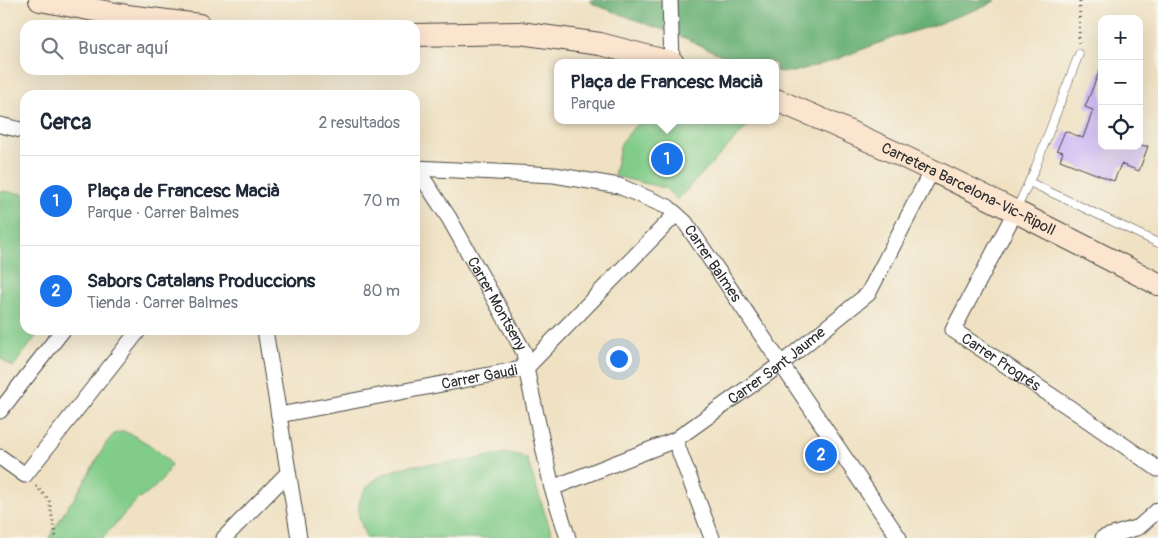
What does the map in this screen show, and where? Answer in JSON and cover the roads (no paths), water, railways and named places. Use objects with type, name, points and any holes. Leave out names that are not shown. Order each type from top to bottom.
[{"type":"street","points":[[40,0],[158,20]]},
{"type":"street","points":[[670,0],[672,59]]},
{"type":"street","points":[[420,35],[520,33],[600,44],[657,59]]},
{"type":"street","name":"Carretera Barcelona-Vic-Ripoll","points":[[779,101],[932,170],[1158,284]]},
{"type":"street","points":[[0,125],[20,130]]},
{"type":"street","name":"Carrer Balmes","points":[[420,168],[554,175],[619,186],[668,207],[685,222],[899,538]]},
{"type":"street","name":"Carrer Sant Jaume","points":[[552,488],[675,440],[781,364],[868,294],[932,170]]},
{"type":"street","name":"Carrer Montseny","points":[[420,175],[449,218],[524,352],[552,488],[568,538]]},
{"type":"street","name":"Carrer Progrés","points":[[1015,212],[953,330],[1158,469]]},
{"type":"street","name":"Carrer Gaudi","points":[[279,415],[526,368],[676,214]]},
{"type":"street","points":[[0,410],[59,335]]},
{"type":"street","points":[[0,457],[25,475],[134,335]]},
{"type":"street","points":[[266,335],[299,538]]},
{"type":"street","points":[[675,440],[712,538]]},
{"type":"street","points":[[224,538],[288,473]]},
{"type":"street","points":[[1103,538],[1144,533],[1158,510]]},
{"type":"lane","points":[[1015,212],[1029,182],[1079,54]]},
{"type":"lane","points":[[1029,182],[1158,243]]},
{"type":"place","name":"Plaça de Francesc Macià","points":[[667,159]]},
{"type":"place","name":"Sabors Catalans Produccions","points":[[821,455]]}]
